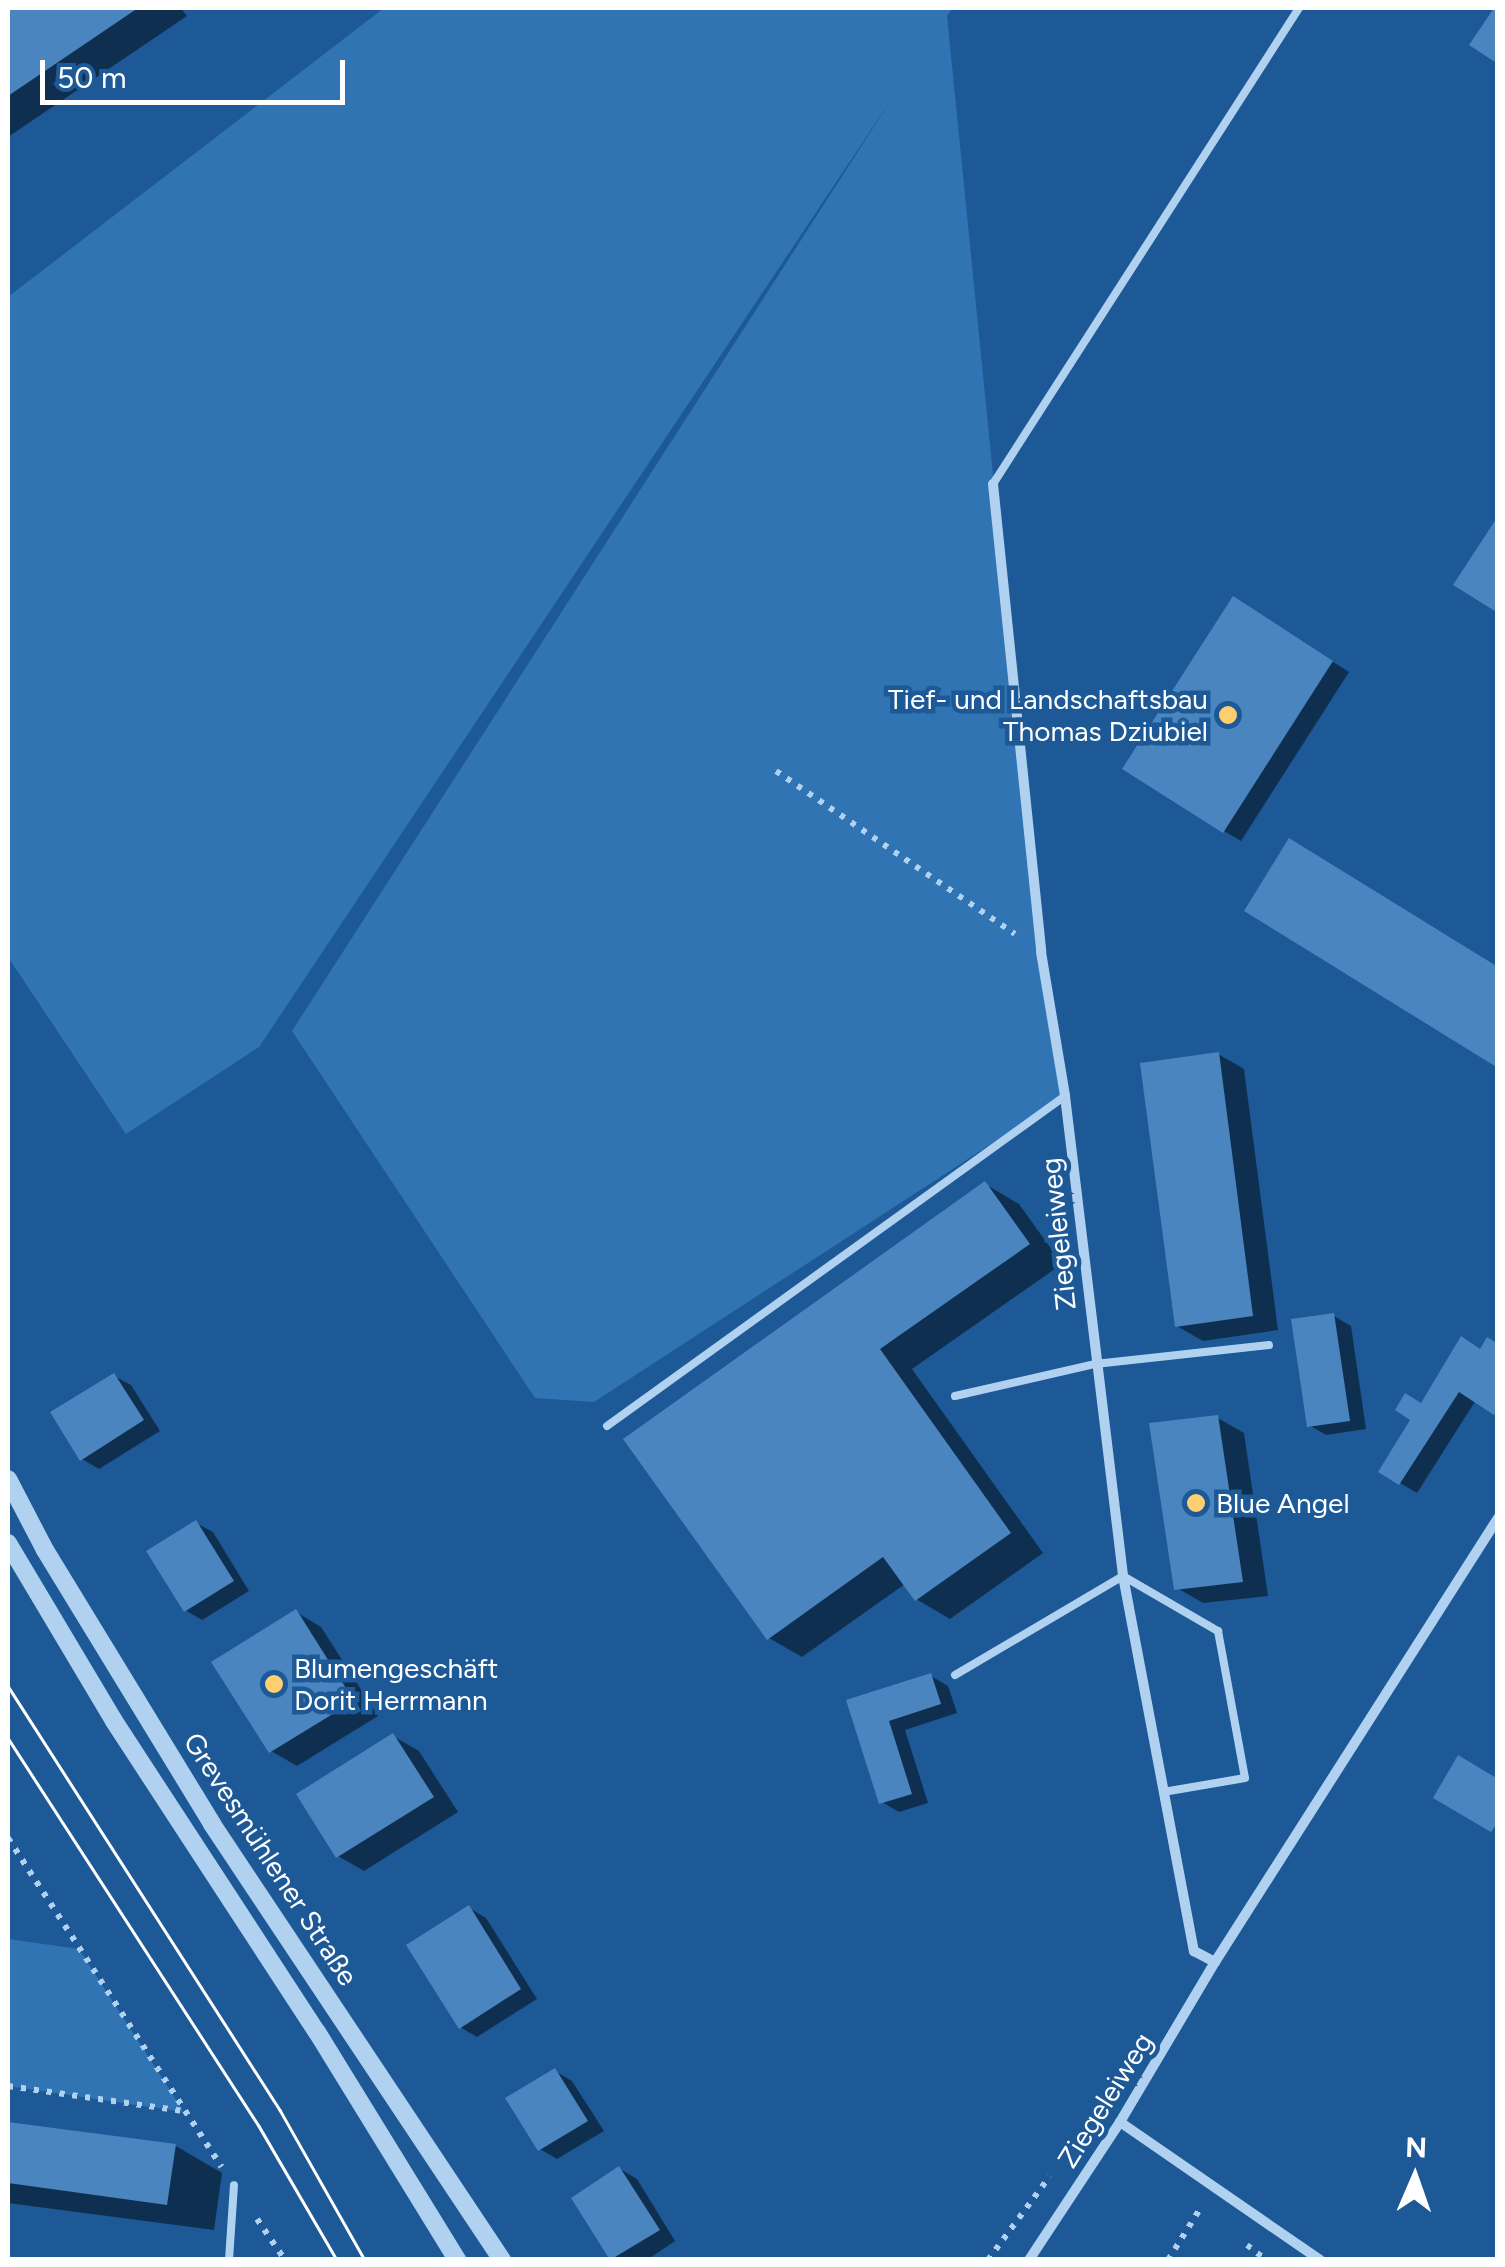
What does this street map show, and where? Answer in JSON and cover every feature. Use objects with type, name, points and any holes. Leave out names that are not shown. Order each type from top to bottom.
[{"type":"street","name":"Ziegeleiweg","points":[[994,484],[1041,952],[1065,1096],[1124,1576],[1194,1951],[1215,1962]]},
{"type":"street","name":"Grevesmühlener Straße","points":[[8,1479],[45,1550],[212,1824],[501,2255]]},
{"type":"street","name":"Ziegeleiweg","points":[[1029,2260],[1120,2122],[1215,1962],[1498,1518]]},
{"type":"street","name":"Grevesmühlener Straße","points":[[8,1543],[114,1721],[317,2032],[457,2260]]},
{"type":"street","points":[[1120,2122],[1320,2260]]},
{"type":"lane","points":[[994,484],[1299,8]]},
{"type":"lane","points":[[607,1426],[1065,1096]]},
{"type":"lane","points":[[955,1396],[1096,1364],[1269,1345]]},
{"type":"lane","points":[[955,1675],[1124,1576],[1218,1631],[1245,1778],[1163,1792]]},
{"type":"lane","points":[[229,2260],[234,2185]]},
{"type":"path","points":[[776,771],[1041,952]]},
{"type":"path","points":[[8,1838],[284,2260]]},
{"type":"path","points":[[8,2086],[184,2112]]},
{"type":"path","points":[[1168,2260],[1200,2209]]},
{"type":"shaded area","points":[[384,8],[952,8],[947,16],[1041,952],[1065,1096],[594,1402],[535,1398],[292,1031],[893,97],[259,1047],[126,1134],[8,957],[8,297]]},
{"type":"shaded area","points":[[8,1939],[79,1949],[184,2112],[8,2086]]},
{"type":"building","points":[[8,8],[138,8],[8,96]]},
{"type":"building","points":[[1494,8],[1498,8],[1498,64],[1469,45]]},
{"type":"building","points":[[1498,516],[1498,613],[1453,585]]},
{"type":"building","name":"Tief- und Landschaftsbau Thomas Dziubiel","points":[[1233,596],[1333,661],[1223,833],[1122,769]]},
{"type":"building","points":[[1289,838],[1498,967],[1498,1068],[1244,911]]},
{"type":"building","points":[[1219,1052],[1253,1316],[1175,1327],[1140,1063]]},
{"type":"building","points":[[985,1181],[1030,1244],[880,1349],[1011,1533],[915,1601],[883,1557],[767,1640],[623,1439]]},
{"type":"building","points":[[1334,1313],[1350,1421],[1307,1427],[1291,1319]]},
{"type":"building","points":[[1461,1336],[1480,1349],[1487,1337],[1498,1344],[1498,1408],[1494,1415],[1459,1392],[1399,1485],[1378,1472],[1410,1420],[1395,1410],[1405,1393],[1421,1403]]},
{"type":"building","points":[[114,1373],[144,1420],[80,1461],[50,1412]]},
{"type":"building","name":"Blue Angel","points":[[1218,1415],[1243,1582],[1174,1590],[1149,1423]]},
{"type":"building","points":[[196,1520],[234,1581],[184,1612],[146,1551]]},
{"type":"building","points":[[296,1609],[354,1701],[269,1753],[211,1662]]},
{"type":"building","points":[[931,1673],[941,1704],[889,1721],[912,1794],[879,1804],[846,1700]]},
{"type":"building","points":[[393,1733],[434,1797],[336,1858],[296,1794]]},
{"type":"building","points":[[1458,1755],[1498,1779],[1498,1822],[1491,1832],[1433,1798]]},
{"type":"building","points":[[469,1905],[521,1989],[459,2029],[406,1945]]},
{"type":"building","points":[[555,2068],[588,2121],[538,2151],[505,2098]]},
{"type":"building","points":[[8,2122],[176,2144],[167,2205],[8,2183]]},
{"type":"building","points":[[619,2166],[660,2230],[610,2260],[571,2198]]},
{"type":"tram line","points":[[8,1686],[280,2110],[365,2260]]},
{"type":"tram line","points":[[8,1738],[259,2126],[337,2260]]},
{"type":"place","name":"Tief- und Landschaftsbau Thomas Dziubiel","points":[[1228,715]]},
{"type":"place","name":"Blue Angel","points":[[1196,1503]]},
{"type":"place","name":"Blumengeschäft Dorit Herrmann","points":[[274,1684]]}]
